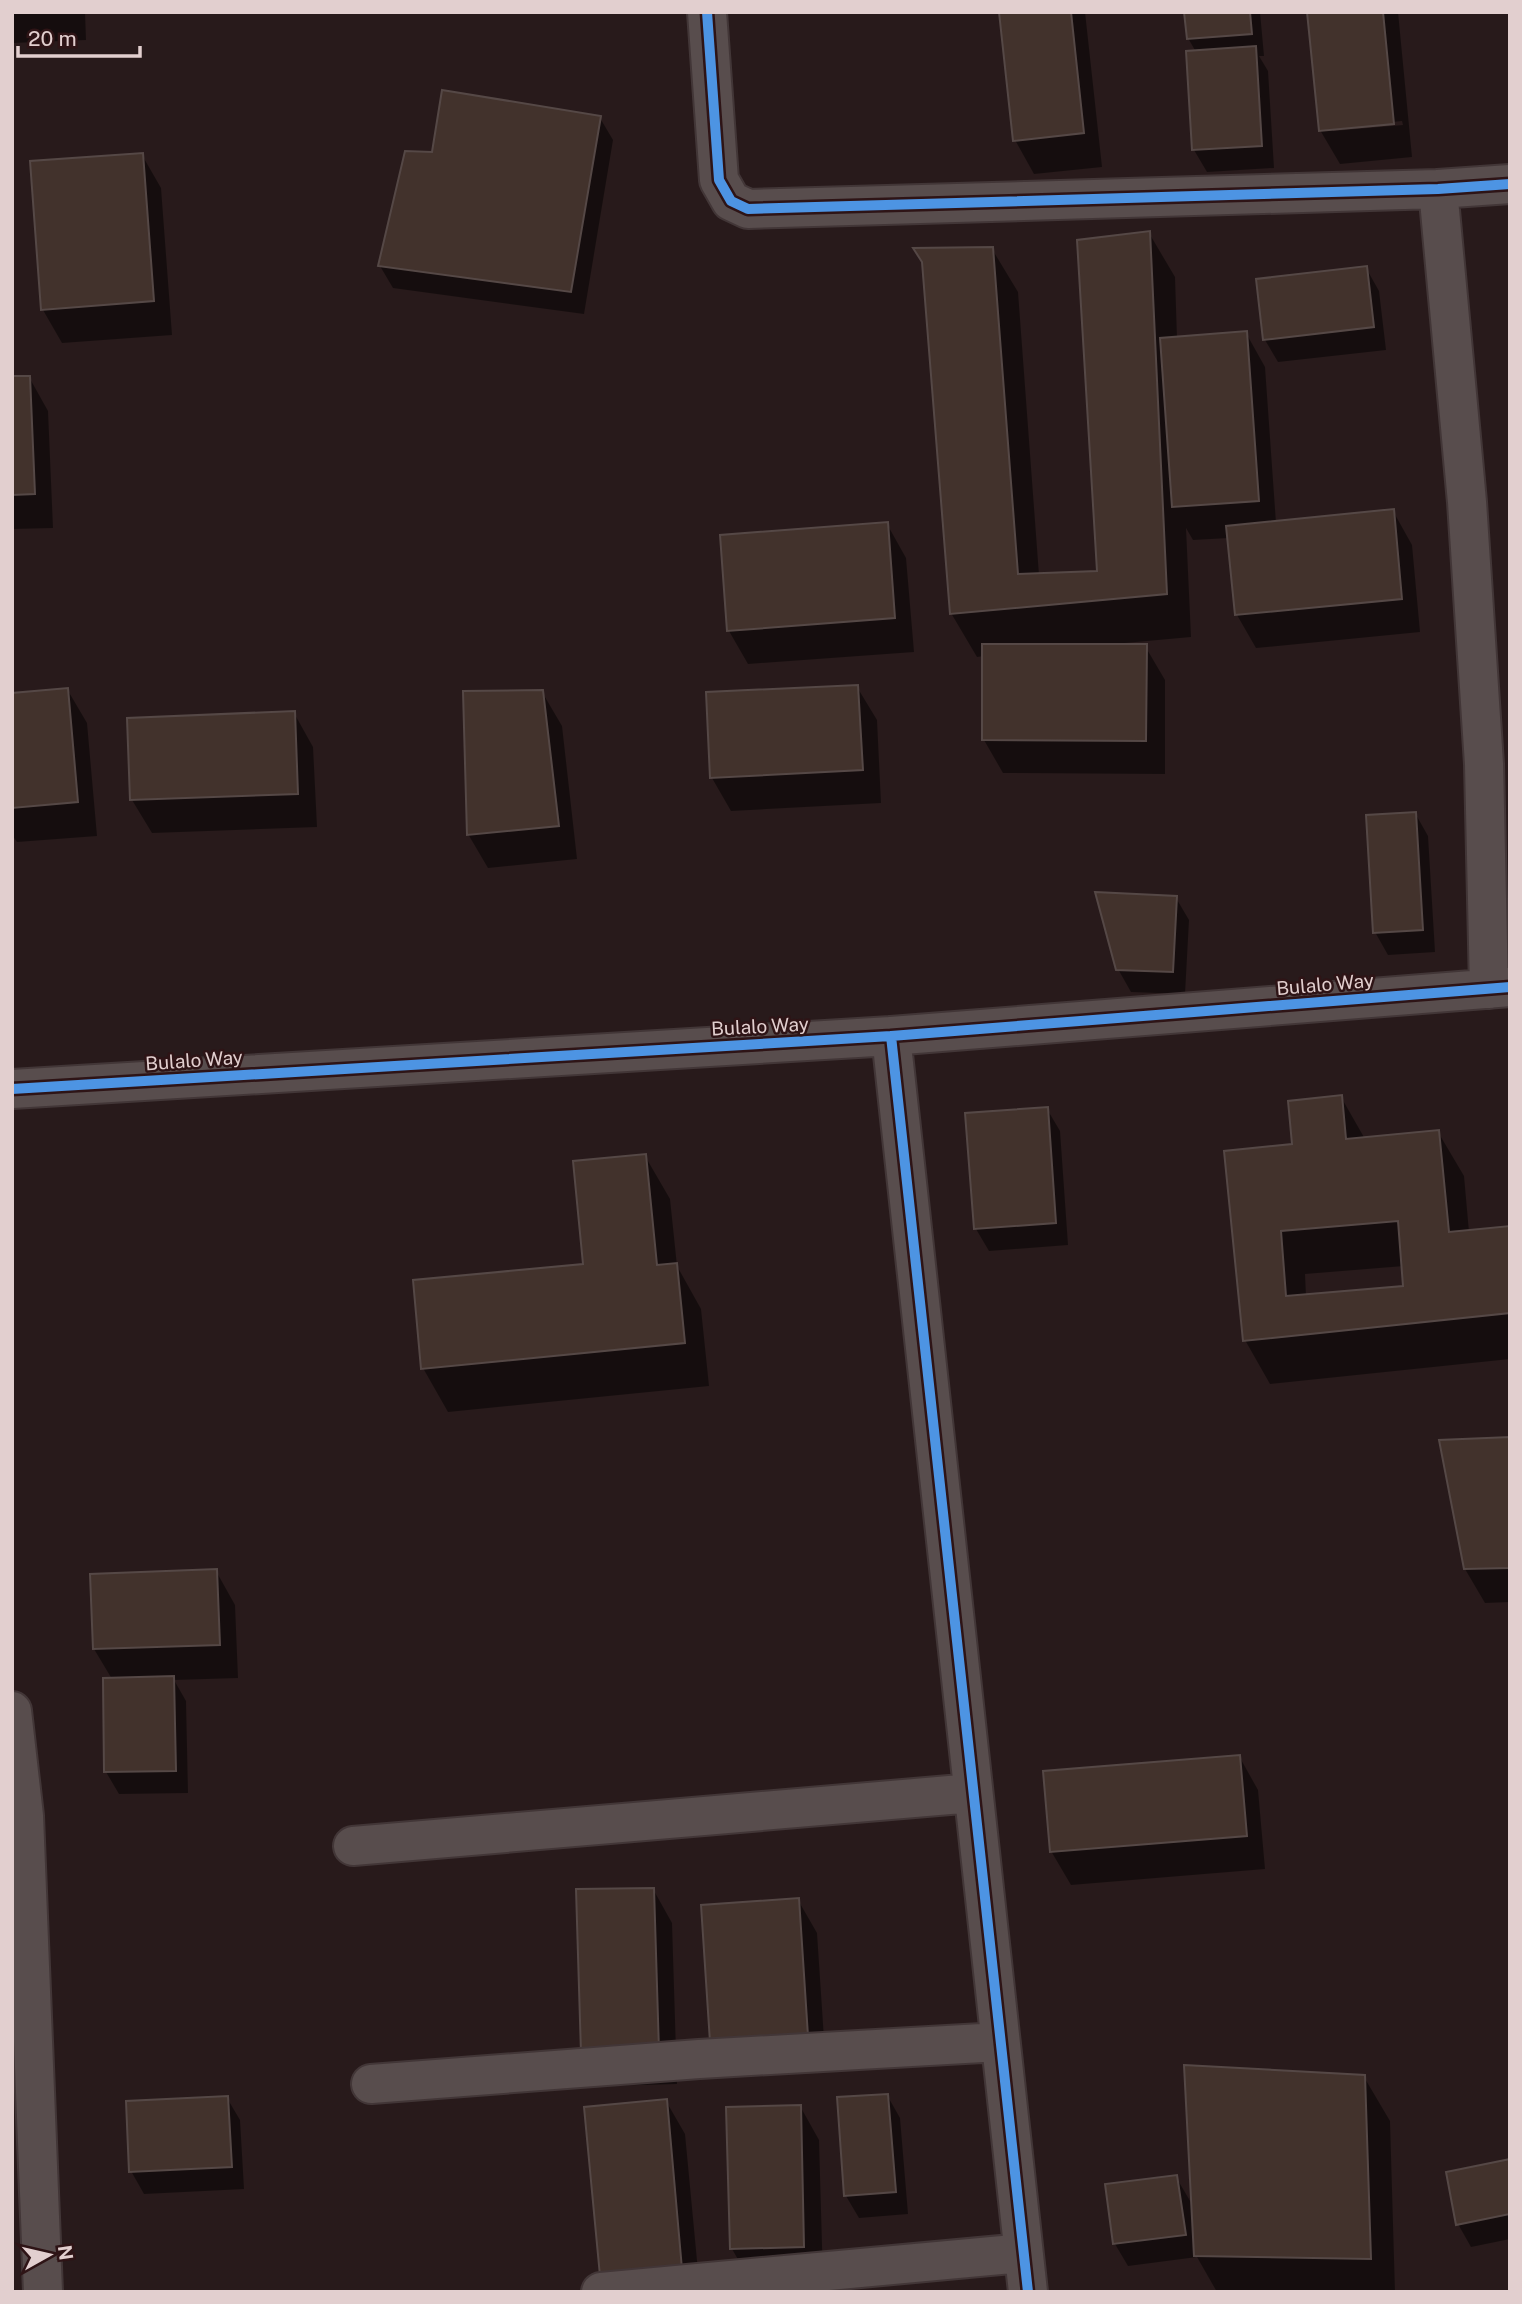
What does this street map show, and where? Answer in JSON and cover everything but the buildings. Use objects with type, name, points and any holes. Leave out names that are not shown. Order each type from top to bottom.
[{"type":"street","points":[[707,12],[719,180],[731,201],[748,209],[1438,189],[1510,184]]},
{"type":"street","points":[[1438,189],[1466,502],[1499,988]]},
{"type":"street","name":"Bulalo Way","points":[[12,1089],[891,1036],[1499,988]]},
{"type":"street","points":[[891,1036],[1028,2292]]},
{"type":"street","points":[[12,1711],[18,1817],[33,2287]]},
{"type":"street","points":[[353,1846],[973,1793]]},
{"type":"street","points":[[372,2084],[699,2059],[1000,2042]]},
{"type":"street","points":[[601,2292],[1023,2253]]},
{"type":"cycle path","points":[[707,12],[719,180],[731,201],[748,209],[1438,189],[1510,184]]},
{"type":"cycle path","points":[[12,1089],[891,1036],[1510,987]]},
{"type":"cycle path","points":[[891,1036],[1028,2292]]}]
